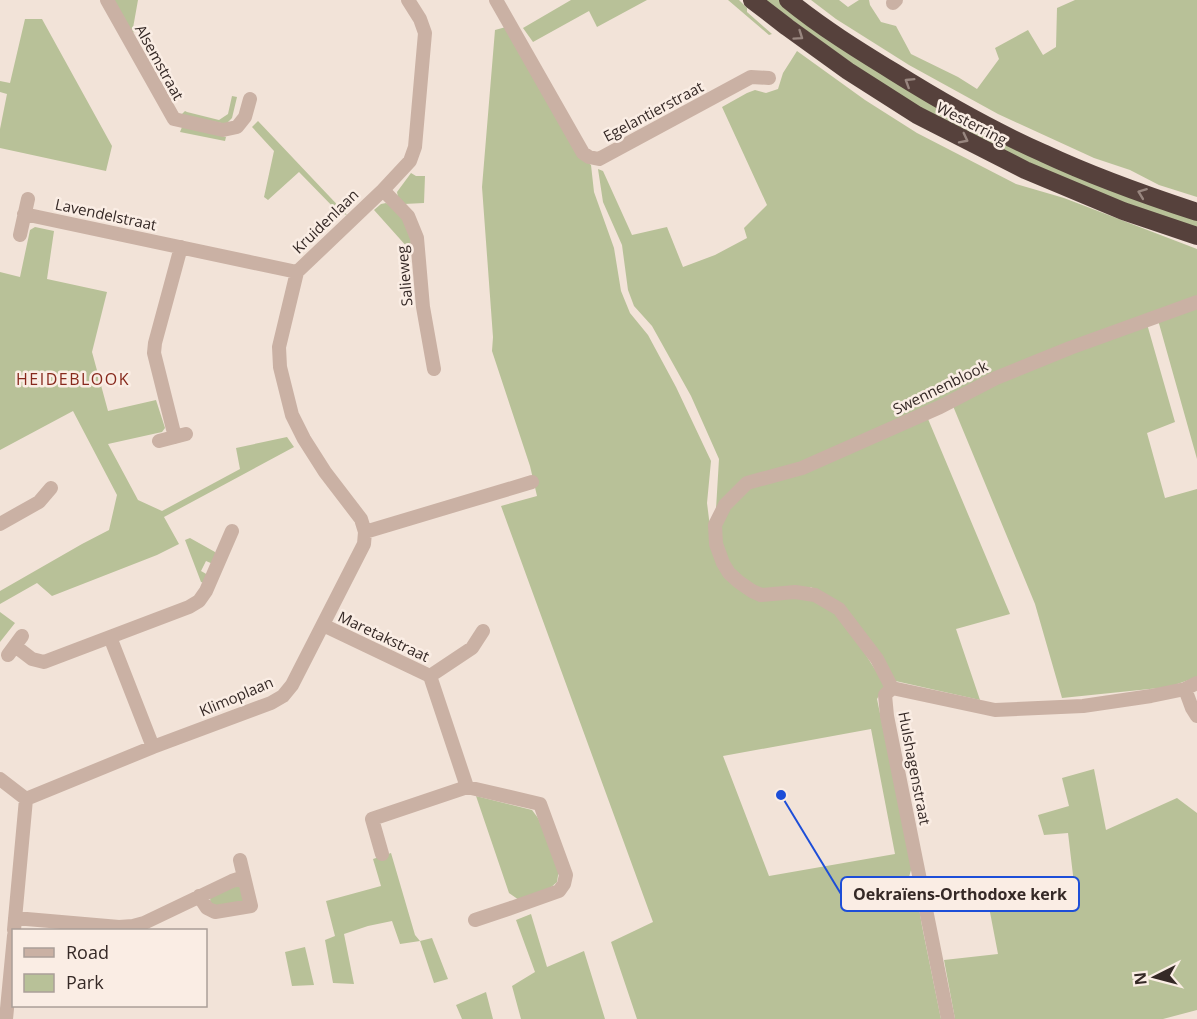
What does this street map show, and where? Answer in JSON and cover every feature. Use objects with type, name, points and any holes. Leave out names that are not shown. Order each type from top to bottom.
[{"type":"highway","name":"Westerring","points":[[752,0],[848,71],[917,115],[1025,170],[1123,211],[1197,236]]},
{"type":"highway","name":"Westerring","points":[[788,0],[858,50],[932,96],[986,125],[1044,154],[1145,195],[1197,212]]},
{"type":"street","name":"Alsemstraat","points":[[107,0],[174,119],[223,130],[237,127],[245,117],[250,99]]},
{"type":"street","name":"Kruidenlaan","points":[[365,532],[362,519],[325,472],[292,415],[280,367],[279,347],[297,272],[410,161],[415,147],[425,33],[420,19],[408,0]]},
{"type":"street","name":"Egelantierstraat","points":[[496,0],[583,153],[589,158],[599,159],[751,77],[769,78]]},
{"type":"street","name":"Salieweg","points":[[383,190],[408,216],[417,238],[423,307],[434,369]]},
{"type":"street","points":[[20,235],[28,199]]},
{"type":"street","name":"Lavendelstraat","points":[[24,214],[297,272]]},
{"type":"street","points":[[159,441],[180,435],[154,353],[181,247]]},
{"type":"street","name":"Swennenblook","points":[[892,688],[877,659],[839,609],[815,595],[795,592],[760,595],[729,573],[716,544],[715,525],[725,505],[747,483],[802,468],[940,407],[996,378],[1070,348],[1197,302]]},
{"type":"street","points":[[365,532],[532,482]]},
{"type":"street","points":[[0,524],[39,502],[51,488]]},
{"type":"street","points":[[15,646],[32,659],[44,662],[189,607],[199,601],[206,591],[232,531]]},
{"type":"street","name":"Klimoplaan","points":[[26,799],[153,747],[271,703],[283,696],[292,686],[323,625],[363,544],[365,532]]},
{"type":"street","points":[[211,544],[224,551]]},
{"type":"street","name":"Maretakstraat","points":[[323,625],[430,676],[467,788]]},
{"type":"street","name":"Maretakstraat","points":[[430,676],[472,648],[483,631]]},
{"type":"street","points":[[110,637],[153,747]]},
{"type":"street","points":[[1191,686],[1192,708],[1197,716]]},
{"type":"street","name":"Hulshagenstraat","points":[[948,1019],[887,716],[885,695],[892,688],[995,710],[1083,706],[1150,696],[1191,686]]},
{"type":"street","points":[[0,779],[26,799],[14,924],[133,926],[244,877]]},
{"type":"street","points":[[382,854],[372,819],[467,788],[540,804],[566,875],[564,884],[559,891],[475,920]]},
{"type":"street","points":[[200,896],[207,908],[215,912],[251,906],[240,860]]},
{"type":"street","points":[[6,1019],[12,957]]},
{"type":"green space","points":[[113,0],[138,0],[133,28],[135,32],[130,33]]},
{"type":"green space","points":[[571,0],[647,0],[597,27],[589,11],[533,42],[523,28]]},
{"type":"green space","points":[[728,0],[739,0],[747,8],[747,12],[772,34],[769,35]]},
{"type":"green space","points":[[765,0],[779,0],[867,64],[1197,218],[1197,229],[1083,187],[973,136],[885,86]]},
{"type":"green space","points":[[811,0],[839,0],[848,7],[859,0],[869,0],[881,22],[896,26],[911,54],[977,89],[999,59],[995,48],[1028,30],[1043,55],[1056,47],[1057,8],[1075,0],[1197,0],[1197,197],[1159,185],[1130,170],[1094,158],[998,114],[909,65],[836,19]]},
{"type":"green space","points":[[25,19],[42,19],[112,146],[106,171],[0,148],[0,129],[7,94],[0,92],[0,81],[10,83]]},
{"type":"green space","points":[[506,27],[577,154],[591,165],[594,192],[614,248],[621,291],[630,313],[648,335],[676,387],[711,461],[707,503],[711,535],[745,593],[811,598],[834,612],[885,685],[877,699],[912,867],[909,877],[915,884],[941,1019],[637,1019],[611,942],[653,922],[501,506],[537,496],[530,466],[492,351],[493,337],[482,187],[495,30]],"holes":[[[871,729],[895,854],[769,876],[723,756]]]},
{"type":"green space","points":[[797,51],[865,100],[917,133],[1016,184],[1064,198],[1197,249],[1197,459],[1158,320],[1147,324],[1175,422],[1147,433],[1165,498],[1197,489],[1197,677],[1169,687],[1062,698],[1035,604],[953,406],[928,419],[1010,614],[956,629],[980,700],[891,680],[832,601],[811,587],[754,588],[728,563],[720,543],[716,509],[719,459],[691,396],[652,326],[634,306],[628,290],[622,245],[603,202],[598,169],[603,171],[632,235],[667,227],[683,267],[715,255],[747,238],[744,228],[767,205],[722,107],[755,90],[766,93],[778,89],[783,73]]},
{"type":"green space","points":[[232,96],[237,97],[232,118],[226,124],[181,115],[185,111],[219,120],[228,114]]},
{"type":"green space","points":[[258,121],[347,215],[338,212],[299,172],[268,200],[264,197],[274,151],[252,127]]},
{"type":"green space","points":[[182,127],[226,137],[225,141],[180,132]]},
{"type":"green space","points":[[411,173],[416,176],[425,176],[424,203],[404,204],[398,197],[397,192]]},
{"type":"green space","points":[[386,203],[401,215],[407,225],[411,243],[408,248],[374,210]]},
{"type":"green space","points":[[35,227],[54,231],[47,279],[107,292],[92,352],[108,411],[156,400],[165,428],[162,432],[108,444],[138,500],[162,511],[240,469],[236,448],[287,437],[294,447],[164,517],[179,544],[157,555],[52,596],[37,583],[0,604],[0,591],[109,530],[117,495],[73,411],[0,450],[0,272],[20,277],[30,230]]},
{"type":"green space","points":[[190,538],[215,552],[213,564],[206,561],[201,571],[208,575],[204,583],[201,582],[185,540]]},
{"type":"green space","points":[[0,612],[15,623],[0,642]]},
{"type":"green space","points":[[1094,769],[1106,830],[1177,798],[1197,813],[1197,1010],[1163,1019],[955,1019],[944,960],[998,954],[989,907],[1075,892],[1068,833],[1044,835],[1038,815],[1069,806],[1062,778]]},
{"type":"green space","points":[[476,796],[532,810],[538,818],[559,869],[557,882],[549,889],[519,900],[509,893]]},
{"type":"green space","points":[[391,853],[415,935],[420,941],[400,944],[392,921],[344,934],[354,984],[333,983],[325,940],[335,936],[326,901],[381,886],[373,859]]},
{"type":"green space","points":[[240,885],[245,900],[241,904],[212,906],[210,900],[212,895]]},
{"type":"green space","points":[[531,914],[547,967],[584,951],[605,1019],[521,1019],[512,986],[535,972],[516,920]]},
{"type":"green space","points":[[432,938],[448,979],[434,983],[420,941]]},
{"type":"green space","points":[[305,947],[314,985],[292,986],[285,952]]},
{"type":"green space","points":[[486,992],[493,1019],[462,1019],[456,1005]]},
{"type":"place","name":"Oekraïens-Orthodoxe kerk","points":[[781,795]]},
{"type":"district","name":"HEIDEBLOOK","points":[[73,379]]}]
